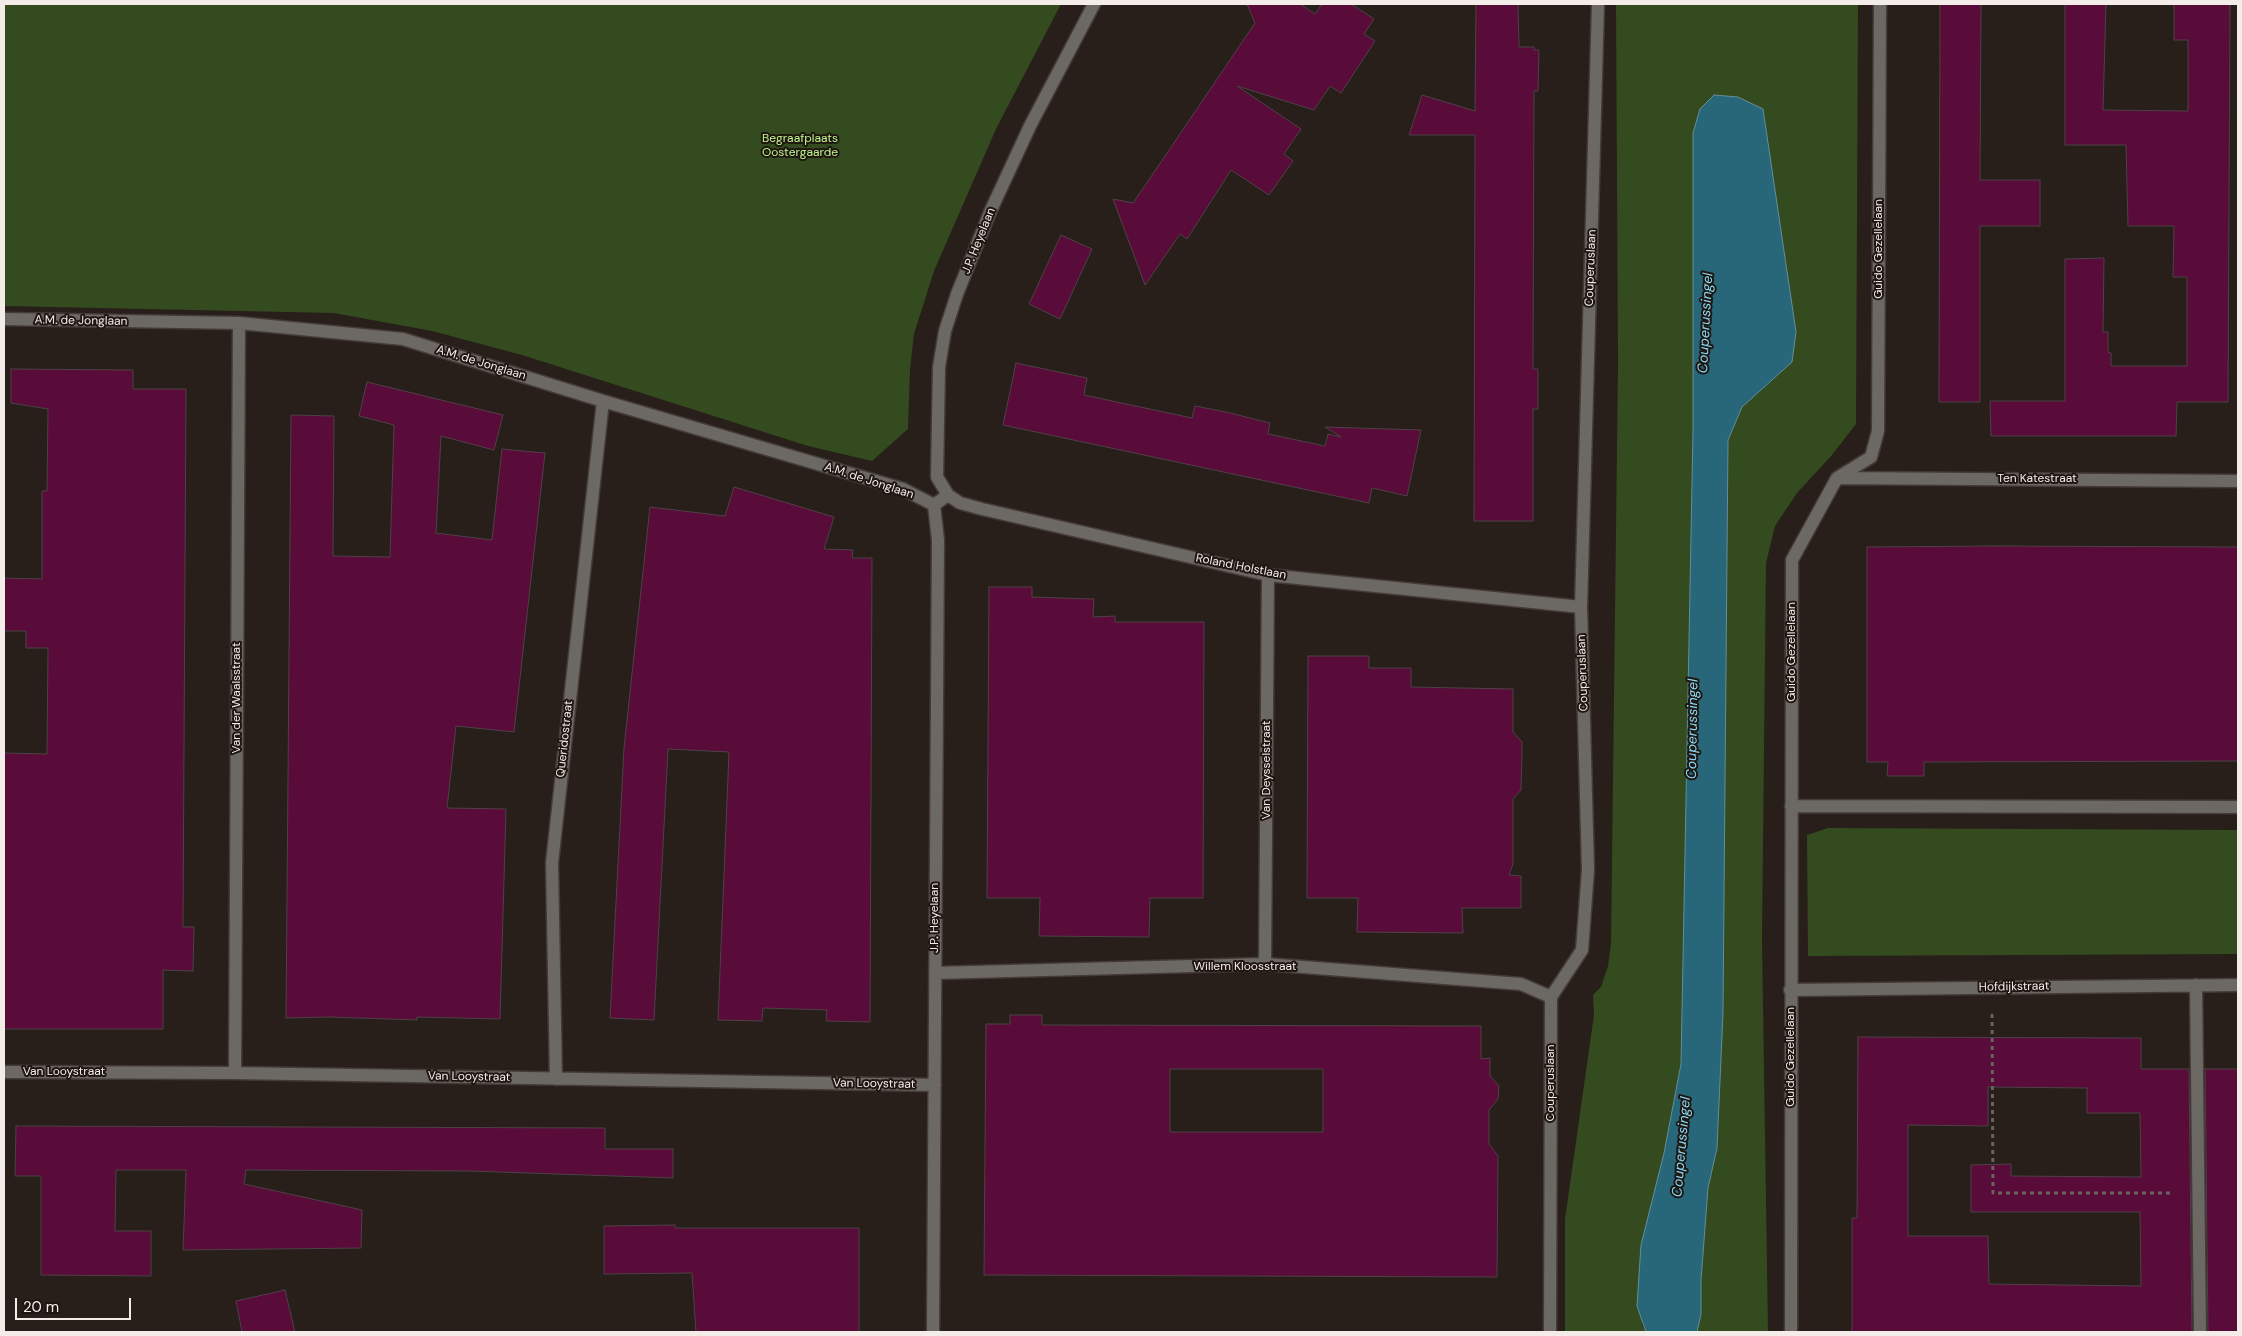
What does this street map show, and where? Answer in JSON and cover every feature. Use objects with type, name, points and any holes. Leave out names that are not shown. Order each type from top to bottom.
[{"type":"street","name":"J.P. Heyelaan","points":[[933,1332],[938,540],[941,500],[937,477],[939,367],[945,331],[957,294],[999,193],[1034,118],[1094,4]]},
{"type":"street","name":"Couperuslaan","points":[[1550,1332],[1551,997],[1582,950],[1588,870],[1581,607],[1598,4]]},
{"type":"street","name":"Guido Gezellelaan","points":[[1791,1332],[1792,560],[1837,478],[1871,457],[1878,431],[1880,4]]},
{"type":"street","name":"A.M. de Jonglaan","points":[[4,319],[239,323],[403,339],[603,401],[941,500]]},
{"type":"street","name":"Van der Waalsstraat","points":[[235,1073],[239,323]]},
{"type":"street","name":"Queridostraat","points":[[556,1079],[552,863],[603,401]]},
{"type":"street","name":"Ten Katestraat","points":[[1837,478],[2238,481]]},
{"type":"street","name":"Roland Holstlaan","points":[[941,500],[1268,575],[1581,607]]},
{"type":"street","name":"Van Deysselstraat","points":[[1265,964],[1268,575]]},
{"type":"street","points":[[1791,806],[2238,807]]},
{"type":"street","name":"Willem Kloosstraat","points":[[935,973],[1265,964],[1521,984],[1551,997]]},
{"type":"street","name":"Hofdijkstraat","points":[[1790,990],[2238,985]]},
{"type":"street","points":[[2196,986],[2200,1332]]},
{"type":"street","name":"Van Looystraat","points":[[4,1072],[235,1073],[934,1085]]},
{"type":"path","points":[[1992,988],[1993,1193],[2198,1193]]},
{"type":"green space","name":"Begraafplaats Oostergaarde","points":[[4,4],[1061,4],[996,129],[934,271],[914,334],[910,370],[908,429],[872,461],[808,446],[522,355],[432,331],[334,313],[4,306]]},
{"type":"green space","points":[[1616,4],[1858,4],[1856,424],[1832,455],[1797,493],[1775,526],[1766,563],[1762,938],[1768,1332],[1697,1332],[1701,1314],[1701,1280],[1708,1188],[1717,1147],[1723,1013],[1728,440],[1742,407],[1792,362],[1796,332],[1763,109],[1693,133],[1693,430],[1681,1064],[1664,1153],[1642,1325],[1646,1332],[1565,1332],[1565,1219],[1594,1015],[1593,995],[1601,987],[1608,966],[1611,943],[1618,364]]},
{"type":"green space","points":[[1828,828],[2238,830],[2238,954],[1808,956],[1807,835]]},
{"type":"water","name":"Couperussingel","points":[[1714,95],[1738,97],[1763,109],[1796,332],[1792,362],[1742,407],[1728,440],[1723,1013],[1717,1148],[1708,1188],[1701,1280],[1701,1314],[1697,1332],[1646,1332],[1637,1306],[1641,1245],[1664,1153],[1681,1064],[1693,430],[1693,133],[1700,109]]},
{"type":"building","points":[[1247,4],[1300,4],[1315,14],[1322,4],[1351,4],[1374,19],[1364,34],[1375,41],[1341,93],[1330,86],[1314,110],[1237,86],[1301,129],[1284,154],[1293,161],[1269,195],[1231,170],[1187,239],[1180,234],[1145,285],[1113,199],[1133,203],[1255,23]]},
{"type":"building","points":[[1476,4],[1518,4],[1519,47],[1534,47],[1534,50],[1539,50],[1538,91],[1534,91],[1533,369],[1538,369],[1538,409],[1533,409],[1533,521],[1474,521],[1475,135],[1409,135],[1422,95],[1475,111]]},
{"type":"building","points":[[1940,4],[1981,4],[1980,180],[2040,180],[2040,226],[1980,226],[1980,402],[1939,402]]},
{"type":"building","points":[[2065,4],[2106,4],[2103,110],[2188,111],[2188,40],[2174,40],[2174,4],[2230,4],[2228,402],[2177,402],[2176,436],[1991,436],[1990,401],[2065,401],[2065,259],[2104,258],[2103,332],[2108,332],[2108,352],[2111,353],[2111,366],[2187,366],[2187,277],[2173,277],[2174,226],[2128,226],[2126,145],[2065,145]]},
{"type":"building","points":[[1061,235],[1092,249],[1060,319],[1029,304]]},
{"type":"building","points":[[1016,363],[1087,378],[1084,395],[1192,418],[1195,406],[1226,412],[1270,423],[1268,434],[1325,446],[1328,434],[1341,437],[1325,427],[1421,430],[1407,496],[1372,488],[1369,503],[1003,425]]},
{"type":"building","points":[[11,369],[133,370],[133,389],[186,389],[183,927],[194,927],[193,971],[163,970],[163,1029],[4,1029],[4,753],[47,754],[48,648],[26,648],[26,631],[4,631],[4,578],[42,579],[42,491],[47,491],[48,409],[11,403]]},
{"type":"building","points":[[367,382],[503,415],[494,450],[441,436],[436,533],[492,540],[502,449],[545,453],[514,732],[456,726],[447,808],[506,809],[500,1019],[417,1017],[417,1020],[330,1017],[286,1018],[291,415],[334,416],[333,556],[390,557],[394,425],[359,416]]},
{"type":"building","points":[[734,487],[834,517],[824,549],[853,550],[852,558],[872,558],[870,1022],[826,1021],[827,1010],[763,1008],[762,1021],[718,1020],[729,752],[668,749],[654,1020],[610,1018],[624,748],[650,507],[725,516]]},
{"type":"building","points":[[1867,547],[2238,547],[2238,761],[1924,762],[1924,776],[1887,776],[1888,762],[1867,762]]},
{"type":"building","points":[[989,587],[1032,587],[1032,597],[1094,599],[1093,617],[1115,616],[1115,622],[1204,622],[1203,898],[1150,898],[1149,937],[1039,936],[1040,898],[987,898]]},
{"type":"building","points":[[1308,656],[1369,656],[1369,668],[1411,668],[1411,687],[1513,689],[1513,732],[1522,742],[1522,755],[1521,790],[1513,799],[1513,864],[1509,875],[1521,876],[1521,908],[1462,908],[1463,933],[1357,932],[1358,898],[1307,898]]},
{"type":"building","points":[[1010,1015],[1042,1015],[1042,1025],[1481,1026],[1481,1059],[1490,1058],[1490,1076],[1499,1086],[1498,1099],[1489,1110],[1489,1144],[1498,1156],[1497,1277],[984,1275],[986,1024],[1010,1024]],"holes":[[[1170,1069],[1323,1069],[1323,1132],[1170,1132]]]},
{"type":"building","points":[[1858,1037],[2141,1038],[2141,1069],[2189,1069],[2192,1332],[1852,1332],[1852,1218],[1857,1218]],"holes":[[[1988,1087],[2087,1088],[2087,1113],[2140,1113],[2141,1177],[2011,1176],[2011,1164],[1971,1165],[1971,1212],[2140,1212],[2141,1286],[1989,1284],[1988,1236],[1908,1236],[1908,1125],[1988,1126]]]},
{"type":"building","points":[[2205,1069],[2238,1069],[2238,1332],[2208,1332]]},
{"type":"building","points":[[16,1126],[605,1128],[605,1149],[673,1149],[673,1178],[470,1171],[246,1170],[244,1184],[362,1210],[361,1248],[183,1250],[186,1170],[116,1170],[115,1231],[151,1231],[151,1276],[41,1275],[41,1176],[15,1176]]},
{"type":"building","points":[[675,1225],[675,1228],[859,1228],[859,1332],[696,1332],[692,1273],[604,1274],[604,1226]]},
{"type":"building","points":[[285,1290],[295,1332],[242,1332],[236,1301]]}]
